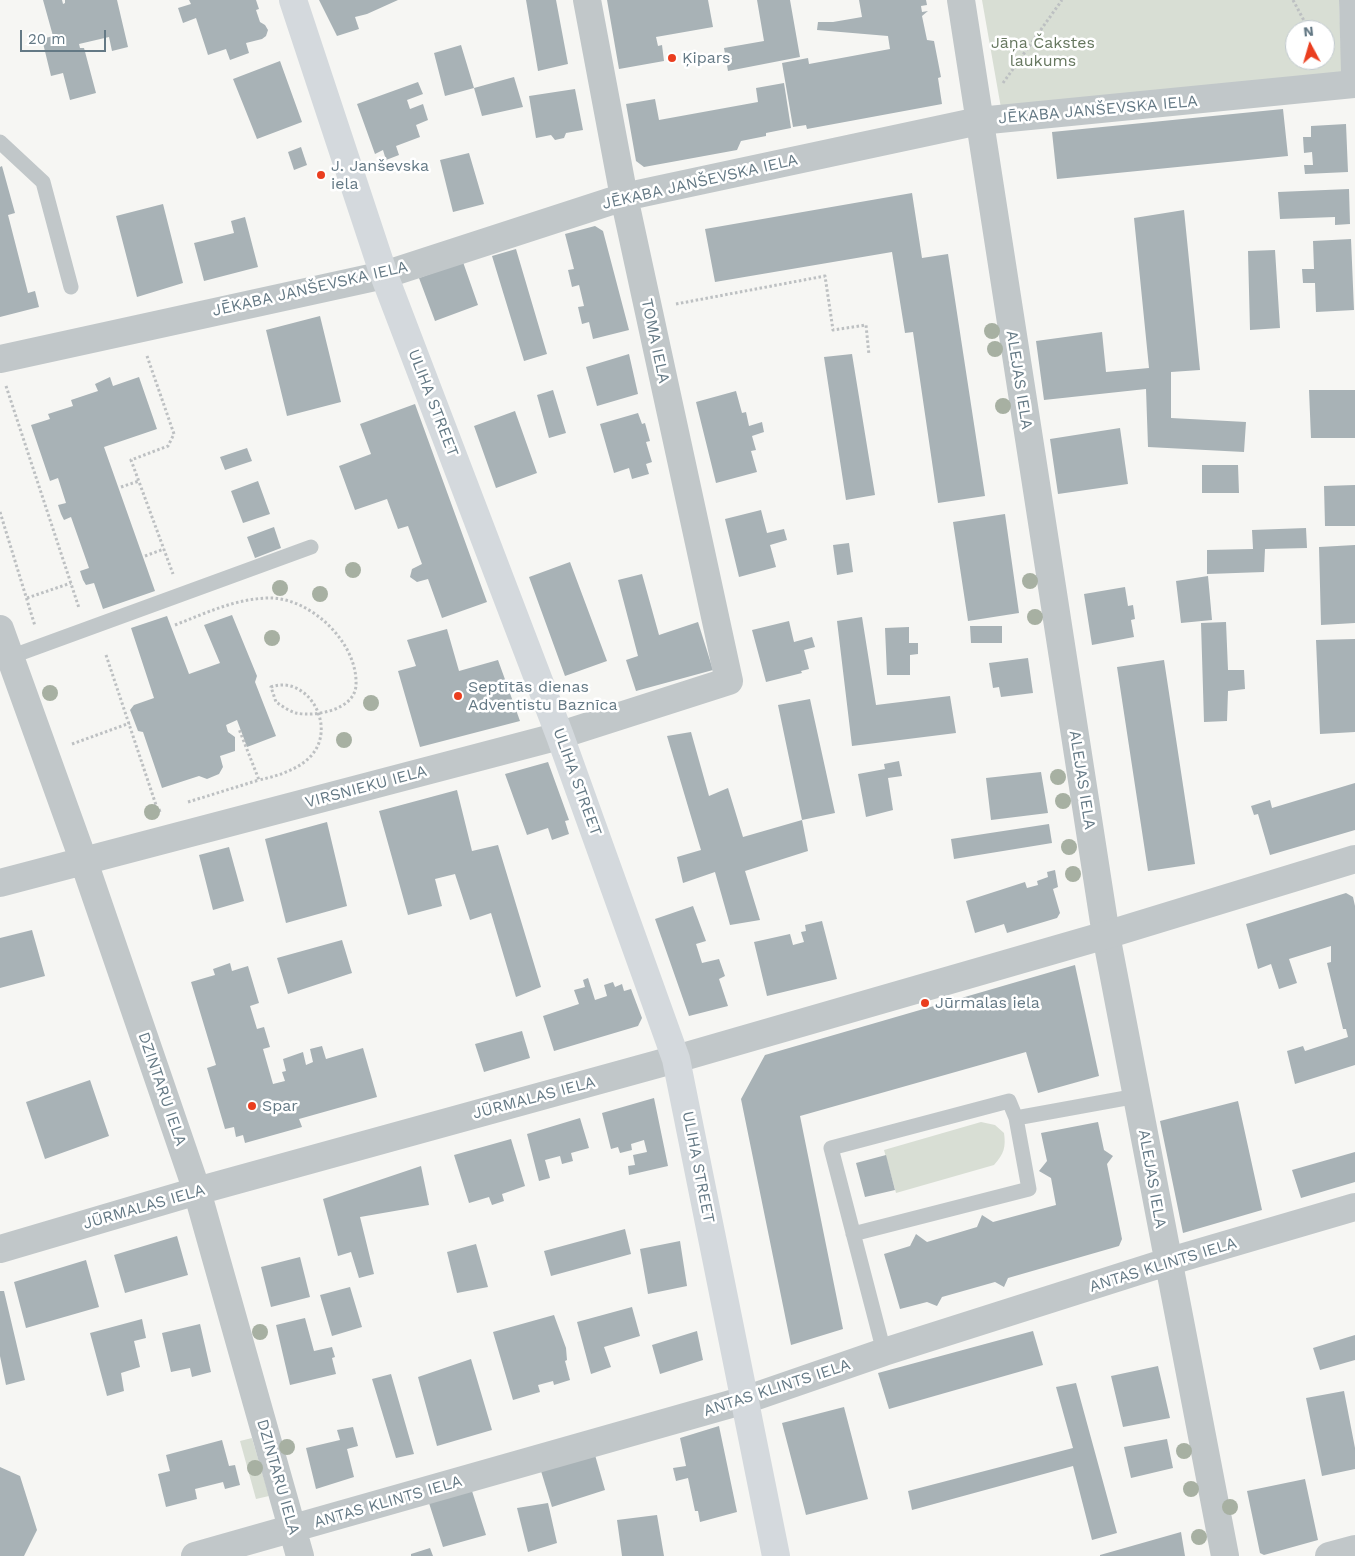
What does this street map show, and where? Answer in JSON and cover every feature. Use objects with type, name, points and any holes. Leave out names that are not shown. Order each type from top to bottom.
[{"type":"main road","name":"ULIHA STREET","points":[[293,0],[384,275],[560,736],[676,1059],[776,1556]]},
{"type":"street","name":"TOMA IELA","points":[[587,0],[624,196],[729,681]]},
{"type":"street","name":"ALEJAS IELA","points":[[961,0],[1106,935],[1138,1096],[1167,1262],[1225,1556]]},
{"type":"street","points":[[1353,0],[1355,72]]},
{"type":"street","name":"JĒKABA JANŠEVSKA IELA","points":[[3,372],[384,275],[624,196],[980,121],[1355,84]]},
{"type":"street","name":"DZINTARU IELA","points":[[0,629],[84,862],[197,1191],[300,1556]]},
{"type":"street","name":"VIRSNIEKU IELA","points":[[0,884],[560,736],[729,681]]},
{"type":"street","name":"JŪRMALAS IELA","points":[[0,1249],[197,1191],[676,1059],[1106,935],[1355,859]]},
{"type":"street","name":"ANTAS KLINTS IELA","points":[[195,1556],[744,1400],[884,1352],[1167,1262],[1355,1208]]},
{"type":"street","points":[[1329,1556],[1355,1549]]},
{"type":"lane","points":[[0,142],[43,182],[71,287]]},
{"type":"lane","points":[[10,656],[311,547]]},
{"type":"lane","points":[[1016,1118],[1138,1096]]},
{"type":"lane","points":[[853,1234],[1029,1189],[1016,1118],[1009,1101],[831,1148],[853,1234],[884,1352]]},
{"type":"path","points":[[996,90],[1008,78],[1062,0]]},
{"type":"path","points":[[1293,0],[1304,20]]},
{"type":"path","points":[[648,309],[825,276],[833,330],[866,325],[869,355]]},
{"type":"path","points":[[146,355],[174,434],[168,446],[132,460],[181,594]]},
{"type":"path","points":[[3,372],[86,630]]},
{"type":"path","points":[[121,487],[139,481]]},
{"type":"path","points":[[0,512],[42,646]]},
{"type":"path","points":[[145,556],[164,549]]},
{"type":"path","points":[[26,598],[71,583]]},
{"type":"path","points":[[175,625],[234,603],[270,598],[288,601],[308,608],[327,623],[348,653],[356,686],[351,697],[344,704],[330,711],[320,713],[296,713],[282,707],[276,702],[271,687],[288,687],[302,692],[320,713],[322,730],[319,743],[312,755],[299,766],[276,776],[186,802]]},
{"type":"path","points":[[106,655],[158,811],[167,808]]},
{"type":"path","points":[[79,742],[130,723]]},
{"type":"path","points":[[239,728],[258,780]]},
{"type":"green space","name":"Jāņa Čakstes laukums","points":[[982,0],[1339,0],[1342,72],[1001,108]]},
{"type":"green space","points":[[981,1122],[995,1125],[1004,1133],[1004,1150],[994,1165],[896,1193],[884,1150]]},
{"type":"green space","points":[[252,1438],[269,1496],[256,1499],[240,1441]]},
{"type":"building","points":[[43,0],[62,0],[63,4],[65,0],[117,0],[128,47],[112,51],[109,37],[79,44],[80,48],[84,48],[96,93],[70,100],[63,73],[51,76],[42,39],[53,36]]},
{"type":"building","points":[[189,0],[256,0],[259,9],[256,10],[260,22],[268,30],[266,36],[262,39],[246,43],[249,53],[230,60],[226,49],[208,55],[196,18],[183,23],[178,8],[191,4]]},
{"type":"building","points":[[319,0],[398,0],[367,14],[355,17],[359,29],[337,36]]},
{"type":"building","points":[[526,0],[556,0],[568,64],[538,71]]},
{"type":"building","points":[[607,0],[708,0],[713,27],[656,37],[658,46],[662,45],[664,61],[619,69]]},
{"type":"building","points":[[757,0],[790,0],[800,57],[728,71],[724,48],[764,41]]},
{"type":"building","points":[[859,0],[926,0],[927,5],[921,6],[922,12],[928,11],[922,16],[927,40],[934,41],[941,77],[938,78],[942,104],[807,129],[806,125],[793,127],[782,63],[808,58],[809,64],[890,49],[888,36],[817,30],[818,22],[833,22],[862,17]]},
{"type":"building","points":[[461,45],[474,88],[445,96],[434,53]]},
{"type":"building","points":[[280,61],[302,122],[257,139],[233,79]]},
{"type":"building","points":[[514,77],[523,107],[482,116],[474,88]]},
{"type":"building","points":[[418,82],[423,94],[407,100],[410,109],[423,104],[428,120],[416,125],[420,137],[396,146],[399,155],[386,160],[383,150],[375,154],[357,104]]},
{"type":"building","points":[[784,83],[791,128],[741,141],[737,150],[644,167],[636,161],[626,104],[655,99],[659,120],[758,102],[756,88]]},
{"type":"building","points":[[575,89],[583,130],[566,133],[564,138],[555,140],[551,135],[536,138],[529,96]]},
{"type":"building","points":[[1283,109],[1288,156],[1057,179],[1052,132]]},
{"type":"building","points":[[1346,124],[1348,172],[1305,174],[1304,165],[1313,165],[1312,152],[1304,153],[1303,137],[1311,137],[1311,126]]},
{"type":"building","points":[[301,147],[307,165],[294,170],[288,152]]},
{"type":"building","points":[[469,153],[484,204],[453,212],[440,160]]},
{"type":"building","points":[[2,166],[15,213],[8,215],[28,293],[35,291],[39,307],[0,317],[0,167]]},
{"type":"building","points":[[1349,189],[1350,224],[1335,225],[1335,217],[1280,219],[1278,192]]},
{"type":"building","points":[[912,193],[922,258],[948,254],[985,496],[938,503],[913,332],[905,333],[892,252],[715,282],[705,229]]},
{"type":"building","points":[[163,204],[183,283],[137,297],[116,216]]},
{"type":"building","points":[[1184,210],[1200,370],[1171,372],[1171,418],[1246,422],[1244,452],[1148,447],[1146,389],[1044,400],[1036,341],[1102,332],[1106,372],[1149,368],[1134,218]]},
{"type":"building","points":[[245,217],[258,267],[204,281],[194,243],[234,233],[231,221]]},
{"type":"building","points":[[595,226],[603,231],[629,330],[593,339],[589,322],[582,324],[578,307],[584,306],[579,285],[572,287],[568,270],[574,269],[565,234]]},
{"type":"building","points":[[1351,239],[1354,310],[1316,312],[1315,283],[1303,283],[1302,269],[1314,269],[1313,241]]},
{"type":"building","points":[[516,249],[547,354],[524,361],[492,256]]},
{"type":"building","points":[[1275,250],[1280,328],[1250,330],[1248,251]]},
{"type":"building","points":[[463,262],[478,305],[435,321],[419,278]]},
{"type":"building","points":[[320,316],[341,402],[287,416],[266,330]]},
{"type":"building","points":[[629,354],[638,394],[597,406],[586,367]]},
{"type":"building","points":[[852,354],[875,495],[846,500],[824,357]]},
{"type":"building","points":[[110,377],[113,386],[139,377],[157,429],[104,447],[155,591],[103,609],[94,583],[86,585],[83,580],[80,571],[89,568],[71,517],[64,520],[61,514],[58,505],[66,503],[58,478],[50,481],[31,425],[50,419],[48,414],[73,406],[71,400],[98,391],[95,384]]},
{"type":"building","points":[[553,390],[566,433],[549,438],[537,395]]},
{"type":"building","points":[[1309,390],[1355,390],[1355,438],[1311,438]]},
{"type":"building","points":[[736,391],[742,413],[746,412],[749,426],[762,422],[764,432],[752,436],[756,450],[751,451],[757,472],[716,483],[696,402]]},
{"type":"building","points":[[415,404],[487,602],[442,618],[428,579],[417,582],[410,577],[412,569],[422,564],[408,526],[398,529],[387,499],[355,510],[339,466],[371,454],[360,424]]},
{"type":"building","points":[[515,411],[537,473],[496,488],[474,426]]},
{"type":"building","points":[[638,413],[642,424],[645,423],[650,441],[646,442],[652,462],[646,464],[649,474],[632,479],[629,468],[614,473],[600,424]]},
{"type":"building","points":[[1120,428],[1128,484],[1058,494],[1050,439]]},
{"type":"building","points":[[247,448],[252,461],[225,470],[220,457]]},
{"type":"building","points":[[1202,465],[1238,465],[1239,493],[1202,493]]},
{"type":"building","points":[[258,481],[270,514],[243,523],[231,491]]},
{"type":"building","points":[[1355,485],[1355,526],[1325,526],[1324,486]]},
{"type":"building","points":[[761,510],[767,533],[784,529],[787,540],[770,545],[776,567],[739,577],[725,519]]},
{"type":"building","points":[[1005,514],[1019,613],[968,621],[953,522]]},
{"type":"building","points":[[274,527],[281,548],[255,558],[247,537]]},
{"type":"building","points":[[1306,528],[1307,548],[1265,549],[1264,572],[1207,574],[1207,550],[1253,549],[1252,530]]},
{"type":"building","points":[[849,543],[853,572],[837,575],[833,545]]},
{"type":"building","points":[[1355,545],[1355,623],[1321,625],[1319,547]]},
{"type":"building","points":[[570,562],[607,661],[565,676],[529,577]]},
{"type":"building","points":[[642,574],[659,635],[698,622],[713,670],[636,691],[626,660],[638,656],[618,580]]},
{"type":"building","points":[[1208,576],[1212,620],[1181,623],[1176,581]]},
{"type":"building","points":[[1125,587],[1128,606],[1133,605],[1135,619],[1131,620],[1134,637],[1092,645],[1084,594]]},
{"type":"building","points":[[232,615],[257,676],[255,682],[276,736],[247,747],[237,720],[226,725],[228,732],[235,737],[235,751],[220,756],[223,767],[219,774],[207,779],[199,776],[162,788],[143,732],[138,731],[130,710],[134,705],[154,698],[131,628],[167,616],[189,674],[220,663],[204,625]]},
{"type":"building","points":[[862,617],[876,705],[950,696],[956,733],[852,746],[837,621]]},
{"type":"building","points":[[789,621],[794,642],[812,637],[815,647],[804,650],[809,669],[801,671],[802,673],[766,682],[752,630]]},
{"type":"building","points":[[1226,622],[1228,670],[1244,670],[1245,689],[1228,691],[1227,721],[1204,722],[1201,623]]},
{"type":"building","points":[[970,626],[1002,626],[1002,643],[971,643]]},
{"type":"building","points":[[909,627],[909,643],[918,643],[918,654],[910,655],[910,675],[887,675],[885,628]]},
{"type":"building","name":"Septītās dienas Adventistu Baznīca","points":[[447,629],[459,671],[498,660],[520,721],[420,747],[398,671],[416,666],[407,640]]},
{"type":"building","points":[[1355,639],[1355,732],[1320,734],[1316,640]]},
{"type":"building","points":[[1028,658],[1033,693],[1001,697],[999,687],[993,688],[989,663]]},
{"type":"building","points":[[1164,660],[1195,864],[1148,871],[1117,667]]},
{"type":"building","points":[[810,699],[835,813],[802,820],[778,705]]},
{"type":"building","points":[[691,732],[709,796],[728,788],[743,837],[802,820],[808,851],[745,871],[760,920],[730,925],[715,872],[683,883],[677,857],[701,850],[667,736]]},
{"type":"building","points":[[899,761],[902,776],[888,778],[893,810],[866,817],[858,774],[885,769],[884,764]]},
{"type":"building","points":[[548,762],[569,820],[565,821],[569,834],[552,840],[548,828],[527,835],[505,774]]},
{"type":"building","points":[[1041,772],[1048,813],[991,820],[986,778]]},
{"type":"building","points":[[1355,783],[1355,830],[1270,855],[1258,814],[1254,815],[1251,806],[1270,800],[1272,808]]},
{"type":"building","points":[[457,790],[472,851],[498,845],[541,987],[516,997],[491,913],[470,920],[455,874],[435,879],[442,906],[408,915],[379,811]]},
{"type":"building","points":[[327,822],[347,906],[286,923],[265,839]]},
{"type":"building","points":[[1049,824],[1052,843],[954,859],[951,839]]},
{"type":"building","points":[[229,847],[244,901],[213,910],[199,855]]},
{"type":"building","points":[[1055,870],[1058,887],[1053,889],[1060,913],[1057,918],[1007,933],[1004,924],[975,933],[966,901],[1025,882],[1027,888],[1038,885],[1037,881],[1048,877],[1047,872]]},
{"type":"building","points":[[1346,893],[1353,897],[1355,906],[1355,1065],[1295,1084],[1287,1051],[1303,1046],[1305,1051],[1348,1037],[1346,1029],[1343,1029],[1327,963],[1331,962],[1331,946],[1289,959],[1297,983],[1279,989],[1271,964],[1258,969],[1246,924]]},
{"type":"building","points":[[693,906],[706,941],[696,944],[702,963],[719,959],[725,976],[719,979],[728,1006],[689,1016],[655,919]]},
{"type":"building","points":[[822,921],[837,979],[767,996],[754,942],[790,934],[793,945],[804,942],[801,932],[806,931],[805,925]]},
{"type":"building","points":[[32,930],[45,976],[0,988],[0,938]]},
{"type":"building","points":[[342,940],[352,973],[288,994],[277,958]]},
{"type":"building","points":[[230,963],[232,971],[248,966],[259,1003],[250,1006],[257,1029],[264,1027],[270,1047],[263,1049],[273,1084],[285,1081],[282,1072],[286,1071],[283,1059],[303,1052],[306,1065],[313,1062],[310,1049],[322,1046],[326,1059],[363,1048],[377,1097],[299,1119],[302,1127],[245,1143],[243,1135],[236,1137],[234,1127],[225,1129],[207,1068],[216,1065],[191,982],[215,975],[213,969]]},
{"type":"building","points":[[1075,965],[1099,1076],[1038,1093],[1026,1052],[800,1116],[843,1329],[791,1345],[741,1099],[765,1055]]},
{"type":"building","points":[[588,978],[595,1000],[607,996],[604,985],[613,982],[615,987],[622,984],[624,991],[631,989],[642,1018],[638,1026],[554,1051],[543,1016],[579,1004],[574,990],[585,987],[583,980]]},
{"type":"building","points":[[522,1031],[530,1058],[484,1072],[475,1044]]},
{"type":"building","points":[[90,1080],[109,1136],[45,1159],[26,1102]]},
{"type":"building","points":[[654,1098],[668,1166],[629,1175],[628,1166],[635,1165],[633,1155],[647,1152],[644,1140],[631,1144],[632,1150],[620,1153],[618,1147],[611,1149],[602,1113]]},
{"type":"building","points":[[1238,1101],[1262,1210],[1183,1233],[1160,1121]]},
{"type":"building","points":[[580,1118],[589,1148],[571,1153],[573,1161],[562,1164],[560,1156],[545,1160],[550,1178],[539,1181],[527,1134]]},
{"type":"building","points":[[1098,1122],[1104,1150],[1113,1156],[1107,1164],[1122,1239],[1119,1246],[1008,1278],[1004,1287],[995,1282],[942,1297],[937,1306],[927,1302],[900,1309],[884,1254],[910,1246],[916,1234],[927,1242],[977,1227],[982,1215],[993,1222],[1056,1205],[1051,1178],[1039,1171],[1047,1161],[1041,1133]]},
{"type":"building","points":[[511,1139],[525,1186],[502,1194],[504,1201],[492,1205],[489,1197],[469,1203],[454,1155]]},
{"type":"building","points":[[1355,1152],[1355,1182],[1301,1198],[1292,1170]]},
{"type":"building","points":[[886,1155],[895,1190],[865,1197],[856,1163]]},
{"type":"building","points":[[421,1166],[429,1205],[360,1217],[374,1274],[359,1278],[351,1252],[338,1256],[323,1199]]},
{"type":"building","points":[[625,1229],[631,1254],[551,1276],[544,1251]]},
{"type":"building","points":[[177,1236],[188,1275],[125,1293],[114,1255]]},
{"type":"building","points":[[680,1241],[687,1286],[648,1294],[640,1249]]},
{"type":"building","points":[[476,1244],[488,1287],[457,1293],[447,1252]]},
{"type":"building","points":[[300,1257],[310,1297],[271,1307],[261,1267]]},
{"type":"building","points":[[86,1260],[99,1307],[26,1328],[14,1282]]},
{"type":"building","points":[[350,1287],[362,1327],[332,1336],[320,1295]]},
{"type":"building","points":[[0,1291],[4,1291],[25,1380],[6,1385],[0,1356]]},
{"type":"building","points":[[632,1307],[640,1336],[604,1347],[611,1367],[591,1374],[577,1322]]},
{"type":"building","points":[[554,1315],[566,1348],[567,1360],[565,1361],[570,1380],[554,1385],[553,1381],[538,1385],[540,1392],[513,1400],[493,1332]]},
{"type":"building","points":[[305,1318],[314,1351],[332,1347],[335,1357],[332,1358],[336,1374],[290,1385],[276,1325]]},
{"type":"building","points":[[142,1319],[146,1338],[134,1341],[140,1367],[121,1373],[124,1391],[107,1396],[90,1333]]},
{"type":"building","points":[[200,1324],[211,1372],[192,1377],[190,1368],[171,1372],[162,1333]]},
{"type":"building","points":[[697,1331],[703,1360],[660,1374],[652,1345]]},
{"type":"building","points":[[1033,1331],[1043,1365],[889,1409],[878,1373]]},
{"type":"building","points":[[1355,1335],[1355,1360],[1320,1370],[1313,1348]]},
{"type":"building","points":[[471,1359],[492,1430],[437,1446],[418,1377]]},
{"type":"building","points":[[1158,1366],[1170,1418],[1123,1427],[1111,1376]]},
{"type":"building","points":[[391,1374],[414,1454],[396,1458],[372,1379]]},
{"type":"building","points":[[1076,1383],[1117,1533],[1092,1540],[1073,1466],[912,1510],[908,1491],[1073,1448],[1056,1387]]},
{"type":"building","points":[[1344,1391],[1355,1448],[1355,1469],[1322,1476],[1306,1398]]},
{"type":"building","points":[[844,1407],[868,1499],[806,1515],[782,1423]]},
{"type":"building","points":[[719,1426],[737,1512],[700,1522],[698,1511],[695,1511],[688,1478],[676,1481],[673,1468],[686,1466],[680,1438]]},
{"type":"building","points":[[353,1427],[358,1446],[347,1449],[354,1477],[316,1489],[306,1448],[340,1440],[337,1430]]},
{"type":"building","points":[[1167,1439],[1173,1468],[1131,1478],[1124,1447]]},
{"type":"building","points":[[222,1440],[229,1466],[235,1465],[240,1485],[225,1489],[223,1482],[195,1489],[197,1499],[166,1507],[158,1474],[170,1471],[166,1455]]},
{"type":"building","points":[[595,1455],[605,1490],[552,1507],[541,1471]]},
{"type":"building","points":[[0,1467],[20,1476],[37,1530],[24,1556],[0,1556]]},
{"type":"building","points":[[1305,1479],[1318,1540],[1264,1555],[1260,1553],[1247,1491]]},
{"type":"building","points":[[472,1491],[486,1535],[443,1547],[429,1503]]},
{"type":"building","points":[[548,1503],[557,1543],[528,1552],[517,1508]]},
{"type":"building","points":[[657,1515],[664,1556],[622,1556],[617,1520]]},
{"type":"building","points":[[1181,1532],[1185,1556],[1100,1556],[1100,1555]]},
{"type":"building","points":[[430,1548],[433,1556],[411,1556],[411,1554]]},
{"type":"place","name":"Ķipars","points":[[672,58]]},
{"type":"place","name":"J. Janševska iela","points":[[321,175]]},
{"type":"place","name":"Septītās dienas Adventistu Baznīca","points":[[458,696]]},
{"type":"place","name":"Jūrmalas iela","points":[[925,1003]]},
{"type":"place","name":"Spar","points":[[252,1106]]}]
